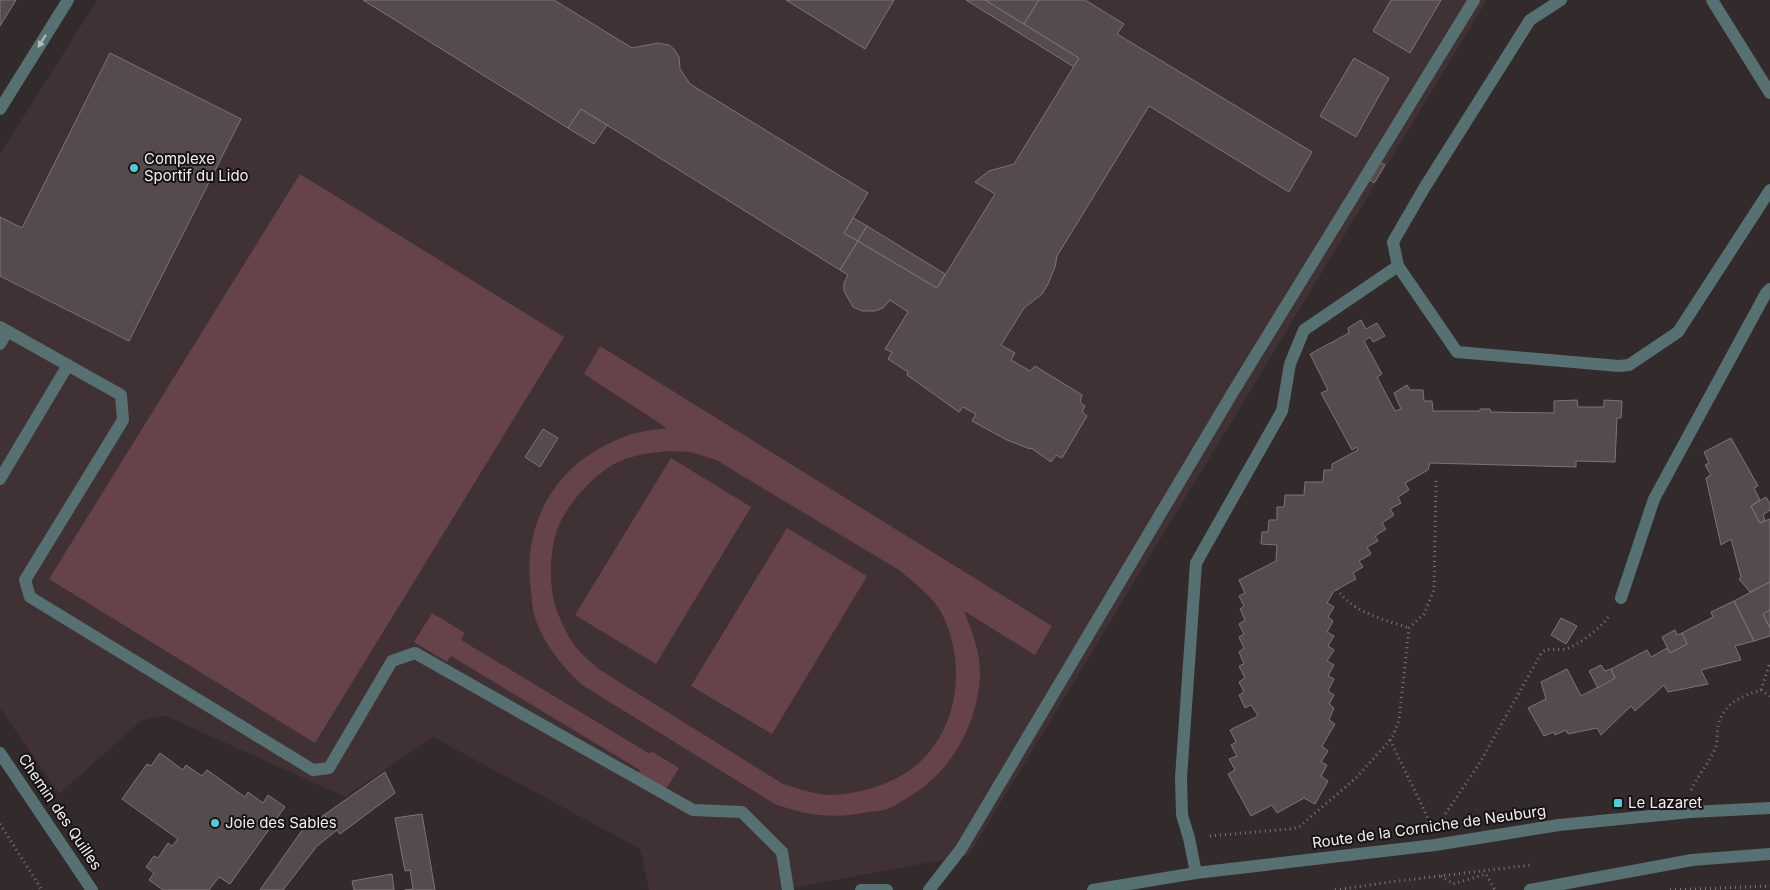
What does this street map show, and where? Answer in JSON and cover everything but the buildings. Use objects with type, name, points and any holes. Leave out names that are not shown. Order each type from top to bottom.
[{"type":"street","points":[[0,109],[68,0]]},
{"type":"street","points":[[928,890],[961,849],[1228,401],[1474,0]]},
{"type":"street","points":[[1561,0],[1530,20],[1423,190],[1393,242],[1398,266],[1456,352],[1619,366],[1629,364],[1678,332],[1770,190]]},
{"type":"street","points":[[1712,0],[1770,93]]},
{"type":"street","points":[[1196,873],[1182,814],[1181,778],[1196,563],[1282,411],[1290,364],[1304,330],[1398,266]]},
{"type":"street","points":[[1621,598],[1654,499],[1770,289]]},
{"type":"street","points":[[0,344],[4,329],[121,394],[123,420],[25,580],[30,597],[313,770],[329,768],[392,661],[415,653],[693,810],[742,812],[782,852],[788,890]]},
{"type":"street","points":[[0,479],[68,365]]},
{"type":"street","name":"Chemin des Quilles","points":[[0,753],[92,890]]},
{"type":"street","name":"Route de la Corniche de Neuburg","points":[[1093,890],[1196,873],[1435,845],[1559,825],[1691,812],[1770,808]]},
{"type":"street","points":[[1530,890],[1692,860],[1770,854]]},
{"type":"street","points":[[861,890],[888,890]]},
{"type":"path","points":[[1189,838],[1299,827],[1356,778],[1392,738],[1399,720],[1410,628],[1424,614],[1434,590],[1436,478]]},
{"type":"path","points":[[1337,589],[1342,597],[1355,608],[1410,628]]},
{"type":"path","points":[[1441,823],[1479,764],[1542,652],[1548,648],[1565,649],[1581,641],[1607,620],[1621,598]]},
{"type":"path","points":[[1761,690],[1770,662]]},
{"type":"path","points":[[1761,690],[1770,696]]},
{"type":"path","points":[[1690,791],[1716,747],[1718,727],[1722,714],[1732,703],[1746,695],[1761,690]]},
{"type":"path","points":[[1390,740],[1427,816],[1428,824]]},
{"type":"path","points":[[0,824],[42,890]]},
{"type":"path","points":[[1441,876],[1453,884],[1486,874],[1496,890]]},
{"type":"path","points":[[1670,890],[1770,886]]},
{"type":"shaded area","points":[[97,0],[1487,0],[969,855],[782,890],[649,890],[640,849],[433,737],[345,797],[164,715],[141,721],[59,794],[0,708],[0,154]]},
{"type":"shaded area","points":[[300,174],[564,337],[315,743],[49,579]]},
{"type":"shaded area","points":[[600,346],[1052,626],[1035,655],[964,611],[979,659],[978,695],[973,714],[958,748],[947,763],[920,790],[887,809],[844,815],[810,814],[775,804],[582,685],[560,661],[547,643],[537,624],[533,611],[531,591],[529,567],[531,545],[537,523],[546,503],[558,484],[573,468],[591,454],[627,435],[667,428],[584,374]],"holes":[[[668,451],[691,452],[716,460],[899,570],[934,601],[950,633],[956,675],[954,696],[949,716],[941,735],[929,752],[906,773],[876,787],[835,795],[815,793],[783,784],[600,670],[584,656],[568,636],[555,606],[551,570],[556,533],[570,506],[592,481],[616,463],[628,458]]]},
{"type":"shaded area","points":[[671,458],[751,507],[656,664],[575,615]]},
{"type":"shaded area","points":[[787,528],[867,576],[772,734],[691,686]]},
{"type":"shaded area","points":[[432,613],[465,633],[461,640],[650,754],[651,751],[679,768],[665,791],[638,774],[640,770],[451,656],[447,662],[414,642]]},
{"type":"place","name":"Complexe Sportif du Lido","points":[[134,168]]},
{"type":"place","name":"Le Lazaret","points":[[1618,803]]},
{"type":"place","name":"Joie des Sables","points":[[215,823]]}]
